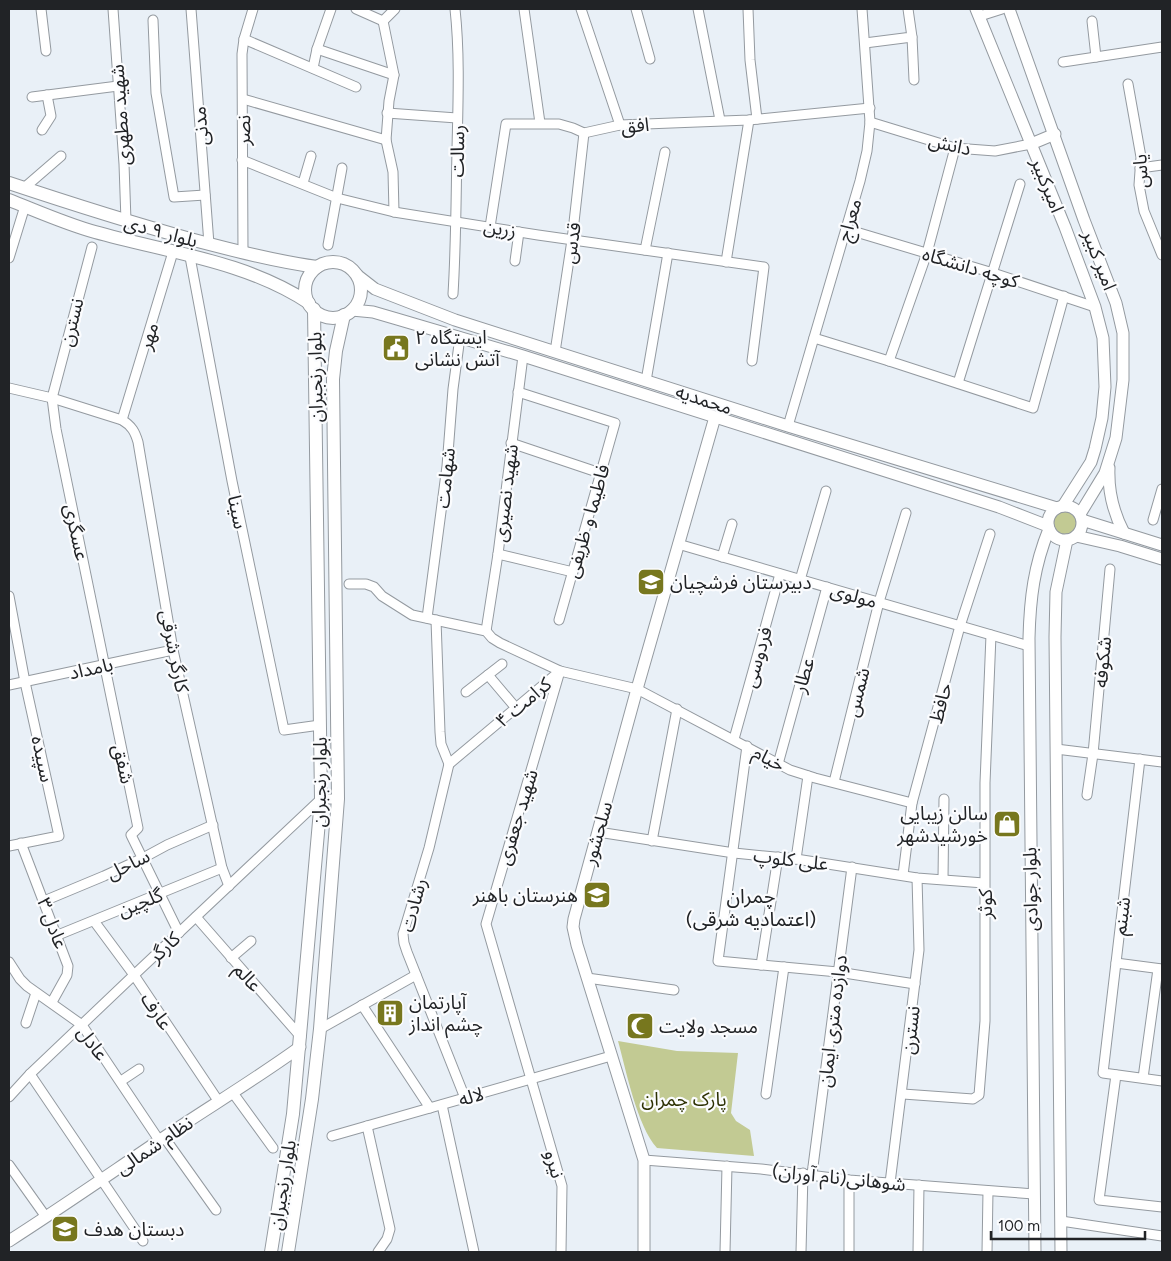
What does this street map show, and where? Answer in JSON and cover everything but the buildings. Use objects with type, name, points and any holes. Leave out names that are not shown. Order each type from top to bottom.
[{"type":"main road","name":"بلوار ۹ دی","points":[[9,183],[126,221],[209,244],[289,264],[317,267]]},
{"type":"main road","name":"بلوار ۹ دی","points":[[9,200],[94,232],[237,269],[290,290],[311,306]]},
{"type":"main road","points":[[334,262],[351,268],[357,275],[361,294],[358,302],[348,313],[328,317],[320,314],[311,306],[306,295],[307,280],[317,267],[325,263],[334,262]]},
{"type":"main road","name":"بلوار رنجبران","points":[[271,1252],[293,1114],[321,800],[311,306]]},
{"type":"main road","name":"بلوار رنجبران","points":[[288,1252],[312,1099],[320,1029],[338,799],[333,379],[336,351],[348,313]]},
{"type":"street","points":[[41,9],[46,51]]},
{"type":"street","name":"شهید مطهری","points":[[114,9],[126,221]]},
{"type":"street","name":"مدنی","points":[[191,9],[209,244]]},
{"type":"street","name":"نصر","points":[[242,252],[242,54],[244,39],[253,9]]},
{"type":"street","points":[[313,68],[331,9]]},
{"type":"street","points":[[356,9],[383,21]]},
{"type":"street","points":[[383,21],[395,9]]},
{"type":"street","name":"رسالت","points":[[453,294],[457,118],[457,35],[455,9]]},
{"type":"street","points":[[524,9],[540,123]]},
{"type":"street","points":[[581,9],[620,125]]},
{"type":"street","points":[[636,9],[650,59]]},
{"type":"street","points":[[698,9],[720,120]]},
{"type":"street","points":[[726,262],[753,120],[748,9]]},
{"type":"street","name":"معراج","points":[[788,426],[867,151],[870,108],[862,9]]},
{"type":"street","points":[[908,9],[912,37],[914,80]]},
{"type":"street","points":[[978,12],[1002,9]]},
{"type":"street","name":"امیر کبیر","points":[[1009,9],[1084,220],[1116,303],[1123,333],[1124,354],[1121,405],[1116,438],[1110,461],[1081,517]]},
{"type":"street","name":"امیرکبیر","points":[[978,12],[1065,227],[1095,307],[1103,338],[1105,387],[1102,418],[1091,462],[1060,507]]},
{"type":"street","points":[[153,20],[156,93],[174,197],[205,195]]},
{"type":"street","points":[[383,21],[394,74],[387,113],[386,140],[393,172],[394,212]]},
{"type":"street","points":[[1092,21],[1096,57]]},
{"type":"street","points":[[865,43],[912,37]]},
{"type":"street","points":[[244,39],[356,86]]},
{"type":"street","points":[[1063,62],[1162,47]]},
{"type":"street","points":[[318,49],[394,74]]},
{"type":"street","name":"یاس","points":[[1128,84],[1141,157],[1139,185],[1144,211],[1159,237],[1162,255]]},
{"type":"street","points":[[32,97],[118,86]]},
{"type":"street","points":[[42,130],[51,116],[47,96]]},
{"type":"street","points":[[243,99],[386,140]]},
{"type":"street","name":"افق","points":[[584,134],[620,125],[753,120],[870,108]]},
{"type":"street","points":[[387,113],[457,118]]},
{"type":"street","name":"دانش","points":[[870,122],[955,148],[995,151],[1032,144]]},
{"type":"street","points":[[490,227],[506,124],[540,123],[567,126],[584,134]]},
{"type":"street","name":"قدس","points":[[554,352],[572,240],[584,134]]},
{"type":"street","points":[[1032,144],[1055,134]]},
{"type":"street","points":[[889,361],[927,254],[955,148]]},
{"type":"street","points":[[645,250],[665,152]]},
{"type":"street","points":[[24,188],[61,156]]},
{"type":"street","points":[[303,183],[311,156]]},
{"type":"street","name":"زرین","points":[[242,160],[337,198],[394,212],[572,240],[764,267],[752,361]]},
{"type":"street","points":[[1140,168],[1162,166]]},
{"type":"street","points":[[328,245],[342,168]]},
{"type":"street","points":[[958,383],[1020,184]]},
{"type":"street","points":[[9,258],[25,206]]},
{"type":"street","name":"کوچه دانشگاه","points":[[846,228],[993,273],[1095,307]]},
{"type":"street","points":[[515,261],[519,232]]},
{"type":"street","name":"نسترن","points":[[52,398],[92,247]]},
{"type":"street","name":"مهر","points":[[122,420],[173,252]]},
{"type":"street","points":[[646,381],[668,253]]},
{"type":"street","name":"سینا","points":[[190,257],[230,471],[284,730],[320,724]]},
{"type":"street","name":"محمدیه","points":[[357,275],[374,289],[455,320],[788,426],[1060,507]]},
{"type":"street","points":[[814,338],[1033,408],[1064,296]]},
{"type":"street","name":"محمدیه","points":[[348,313],[373,312],[523,356],[999,507],[1049,527]]},
{"type":"street","name":"شهامت","points":[[449,764],[441,744],[432,619],[453,389],[460,337]]},
{"type":"street","name":"شهید نصیری","points":[[486,631],[498,554],[523,356]]},
{"type":"street","points":[[9,388],[52,398],[122,420]]},
{"type":"street","name":"فاطیما و ظریفی","points":[[518,392],[615,422],[560,620]]},
{"type":"street","name":"عسگری","points":[[52,398],[56,429],[105,665]]},
{"type":"street","name":"سلحشور","points":[[644,1252],[644,1160],[577,946],[573,927],[636,689],[715,417]]},
{"type":"street","name":"کارگر شرقی","points":[[122,420],[131,425],[138,442],[173,650],[222,868],[229,886]]},
{"type":"street","points":[[511,443],[600,473]]},
{"type":"street","points":[[1110,461],[1111,499],[1116,519],[1124,533]]},
{"type":"street","points":[[1153,520],[1162,489]]},
{"type":"street","points":[[800,580],[826,491]]},
{"type":"street","points":[[1162,545],[1081,517],[1075,508],[1060,507],[1050,515],[1049,527],[1054,536],[1120,546],[1162,559]]},
{"type":"street","name":"شمس","points":[[834,782],[880,602],[906,513]]},
{"type":"street","points":[[1072,538],[1080,531],[1081,517]]},
{"type":"street","points":[[722,557],[732,524]]},
{"type":"street","name":"بلوار جوادی","points":[[1035,1252],[1030,829],[1030,605],[1033,578],[1049,527]]},
{"type":"street","name":"حافظ","points":[[903,874],[912,803],[960,626],[990,534]]},
{"type":"street","name":"بلوار جوادی","points":[[1061,1252],[1055,603],[1057,583],[1072,538]]},
{"type":"street","name":"مولوی","points":[[678,544],[1030,646]]},
{"type":"street","points":[[498,554],[573,572]]},
{"type":"street","name":"شکوفه","points":[[1086,795],[1094,754],[1110,570]]},
{"type":"street","name":"فردوسی","points":[[734,739],[780,574]]},
{"type":"street","points":[[349,584],[371,585],[382,596],[412,615],[486,631],[500,643],[560,671]]},
{"type":"street","name":"عطار","points":[[778,764],[827,587]]},
{"type":"street","name":"سپیده","points":[[9,596],[25,682],[59,836],[22,843]]},
{"type":"street","name":"کوثر","points":[[902,1094],[973,1099],[979,1095],[985,1021],[985,783],[991,635]]},
{"type":"street","name":"بامداد","points":[[9,685],[173,650]]},
{"type":"street","points":[[466,692],[502,664]]},
{"type":"street","name":"شفق","points":[[105,665],[119,742],[138,828],[131,835],[143,858]]},
{"type":"street","name":"کرامت ۴","points":[[449,764],[560,671],[636,689]]},
{"type":"street","name":"شهید جعفری","points":[[530,1079],[486,924],[560,671]]},
{"type":"street","points":[[488,675],[516,708]]},
{"type":"street","name":"خیام","points":[[636,689],[734,739],[778,764],[808,776],[912,803]]},
{"type":"street","points":[[652,841],[677,709]]},
{"type":"street","points":[[747,746],[718,961],[838,972],[915,984]]},
{"type":"street","points":[[1056,749],[1162,762]]},
{"type":"street","name":"شبنم","points":[[1116,1074],[1102,1073],[1140,759]]},
{"type":"street","name":"رشادت","points":[[449,764],[429,848],[404,934],[404,943],[465,1098]]},
{"type":"street","points":[[796,859],[808,776]]},
{"type":"street","points":[[321,800],[338,799]]},
{"type":"street","points":[[943,879],[944,799]]},
{"type":"street","name":"کارگر","points":[[9,1097],[30,1074],[134,975],[321,800]]},
{"type":"street","name":"ساحل","points":[[44,901],[143,858],[212,825]]},
{"type":"street","name":"علی کلوپ","points":[[598,832],[734,853],[796,859],[903,874],[917,878],[984,883]]},
{"type":"street","points":[[9,846],[22,843]]},
{"type":"street","name":"عادل ۳","points":[[22,843],[69,969],[52,1002]]},
{"type":"street","points":[[761,965],[778,857]]},
{"type":"street","points":[[143,858],[179,933]]},
{"type":"street","name":"دوازده متری ایمان","points":[[801,1252],[808,1174],[852,867]]},
{"type":"street","name":"گلچین","points":[[58,936],[222,868]]},
{"type":"street","name":"نسترن","points":[[890,1183],[919,950],[920,912],[917,878]]},
{"type":"street","name":"عالم","points":[[196,917],[300,1042]]},
{"type":"street","name":"عارف","points":[[94,921],[134,975],[219,1102]]},
{"type":"street","points":[[231,958],[251,941]]},
{"type":"street","name":"عادل","points":[[9,962],[20,980],[82,1025],[162,1139],[216,1210]]},
{"type":"street","points":[[1116,963],[1160,969],[1143,1078]]},
{"type":"street","points":[[766,1094],[784,967]]},
{"type":"street","points":[[320,1029],[416,975]]},
{"type":"street","points":[[587,978],[674,990]]},
{"type":"street","points":[[26,1023],[36,993]]},
{"type":"street","points":[[362,1006],[430,1108]]},
{"type":"street","name":"نظام شمالی","points":[[9,1241],[233,1093],[300,1042]]},
{"type":"street","name":"لاله","points":[[332,1136],[611,1056]]},
{"type":"street","points":[[121,1081],[139,1069]]},
{"type":"street","points":[[30,1074],[144,1241]]},
{"type":"street","points":[[1162,1081],[1116,1074],[1099,1200],[1162,1207]]},
{"type":"street","name":"نیرو","points":[[530,1079],[562,1186],[561,1252]]},
{"type":"street","points":[[233,1093],[272,1148]]},
{"type":"street","points":[[442,1104],[474,1252]]},
{"type":"street","points":[[367,1126],[390,1229],[387,1239],[380,1250]]},
{"type":"street","name":"شوهانی(نام آوران)","points":[[644,1160],[808,1174],[849,1180],[1034,1194]]},
{"type":"street","points":[[9,1165],[46,1217]]},
{"type":"street","points":[[725,1252],[726,1166]]},
{"type":"street","points":[[849,1180],[849,1252]]},
{"type":"street","points":[[918,1252],[919,1185]]},
{"type":"street","points":[[987,1252],[988,1191]]},
{"type":"street","points":[[1061,1221],[1162,1236]]},
{"type":"green space","points":[[1066,509],[1076,513],[1080,523],[1076,533],[1066,537],[1056,533],[1052,523],[1056,513]]},
{"type":"green space","name":"پارک چمران","points":[[618,1041],[677,1051],[738,1053],[731,1113],[736,1121],[750,1130],[754,1156],[657,1148],[650,1138],[638,1112]]},
{"type":"place","name":"ایستگاه ۲ آتش نشانی","points":[[396,348]]},
{"type":"place","name":"دبیرستان فرشچیان","points":[[651,582]]},
{"type":"place","name":"سالن زیبایی خورشیدشهر","points":[[1007,824]]},
{"type":"place","name":"هنرستان باهنر","points":[[597,895]]},
{"type":"place","name":"آپارتمان چشم انداز","points":[[390,1013]]},
{"type":"place","name":"مسجد ولایت","points":[[640,1026]]},
{"type":"place","name":"دبستان هدف","points":[[65,1229]]},
{"type":"district","name":"چمران (اعتمادیه شرقی)","points":[[751,908]]}]
